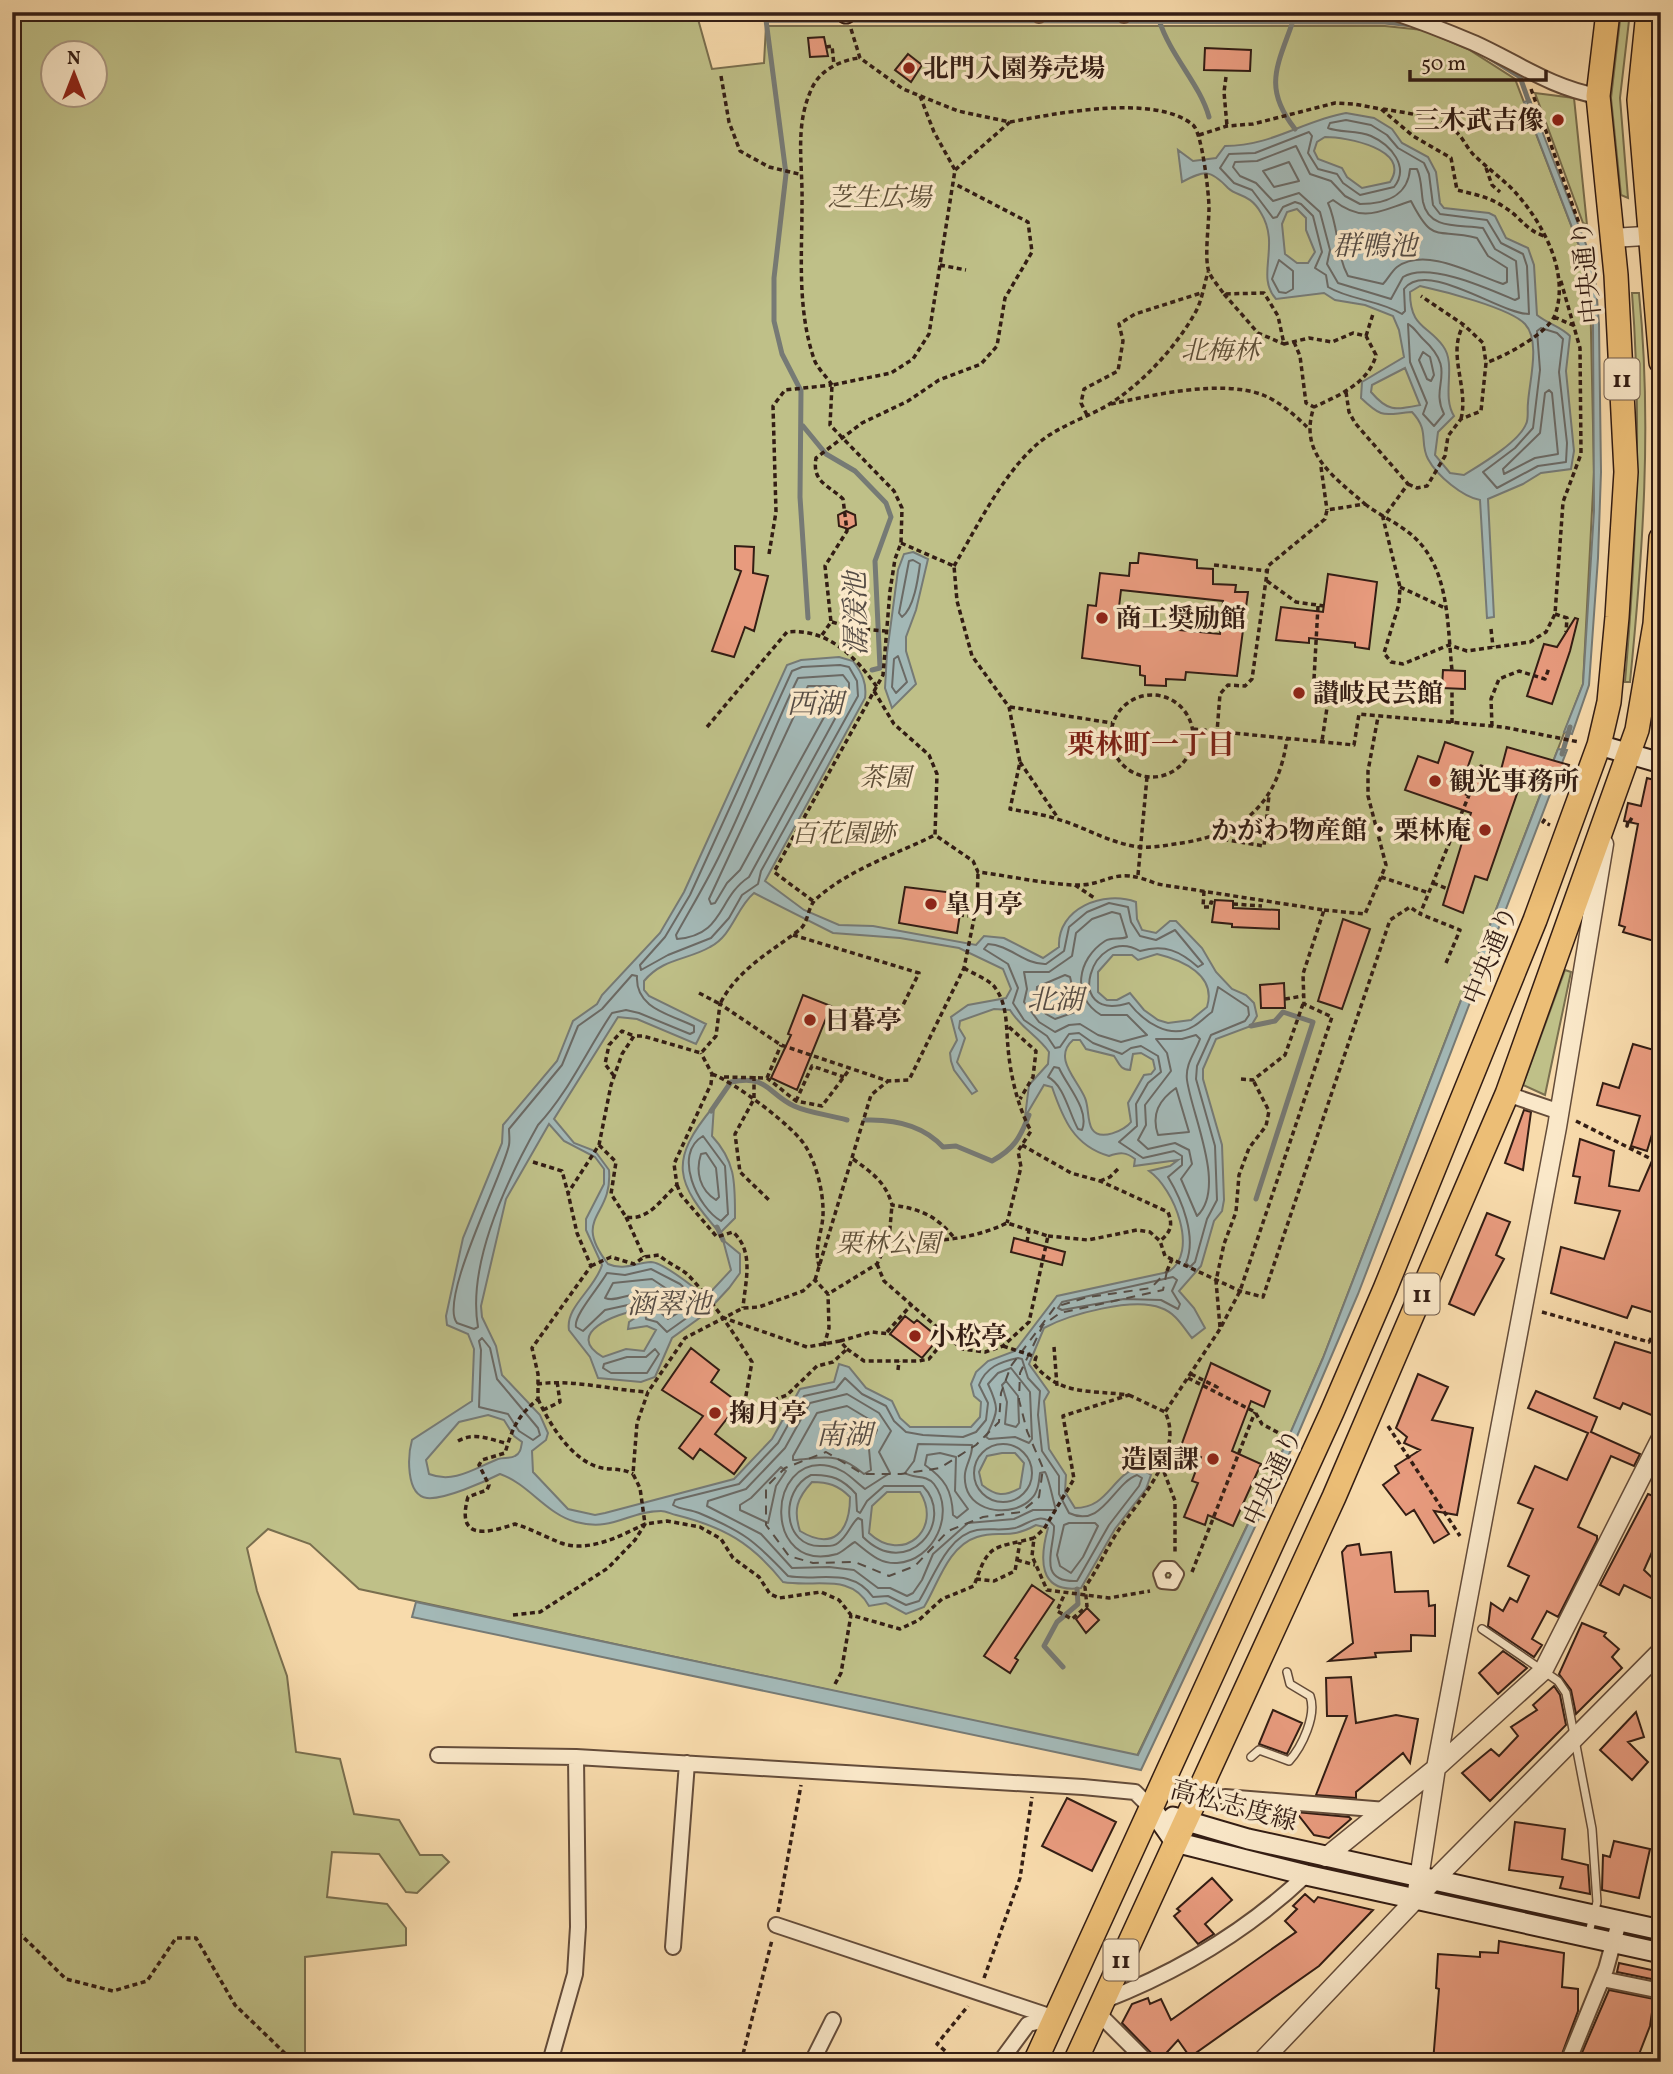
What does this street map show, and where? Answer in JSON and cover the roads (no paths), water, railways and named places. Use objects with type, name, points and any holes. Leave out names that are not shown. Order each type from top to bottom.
[{"type":"highway","name":"中央通り","points":[[1055,2018],[1152,1809],[1385,1289],[1535,920],[1599,745],[1609,702],[1625,521],[1620,337],[1601,236],[1598,96],[1608,12]]},
{"type":"highway","name":"11","points":[[1648,12],[1660,348]]},
{"type":"highway","name":"11","points":[[1075,2062],[1340,1485],[1507,1094],[1619,816],[1629,755],[1644,696],[1660,573],[1661,538]]},
{"type":"highway","name":"11","points":[[1035,2062],[1055,2018]]},
{"type":"main road","points":[[1599,745],[1661,763]]},
{"type":"main road","name":"高松志度線","points":[[1152,1809],[1179,1832],[1306,1875],[1661,1953]]},
{"type":"main road","name":"高松志度線","points":[[1179,1832],[1326,1857],[1661,1930]]},
{"type":"street","points":[[1399,14],[1476,44],[1523,71],[1580,93],[1598,96]]},
{"type":"street","points":[[1601,236],[1655,235]]},
{"type":"street","points":[[1427,1878],[1436,1768],[1619,816]]},
{"type":"street","points":[[1507,1094],[1560,1112]]},
{"type":"street","points":[[1326,1857],[1436,1768],[1543,1671],[1661,1438]]},
{"type":"street","points":[[1162,1583],[1158,1574],[1164,1566],[1171,1567]]},
{"type":"street","points":[[1261,2062],[1381,1938],[1416,1898],[1427,1878],[1574,1742],[1660,1654]]},
{"type":"street","points":[[438,1755],[576,1757],[1135,1791],[1152,1809]]},
{"type":"street","points":[[550,2062],[575,1974],[576,1757]]},
{"type":"street","points":[[673,1947],[687,1763]]},
{"type":"street","points":[[1225,1797],[1386,1810]]},
{"type":"street","points":[[1147,2062],[1100,2007],[1178,1969],[1205,1952],[1306,1875]]},
{"type":"street","points":[[1568,2062],[1602,1979],[1619,1922]]},
{"type":"street","points":[[776,1924],[1055,2018]]},
{"type":"street","points":[[1602,1979],[1661,1991]]},
{"type":"street","points":[[1000,2062],[1028,2024],[1055,2018]]},
{"type":"street","points":[[812,2062],[833,2020]]},
{"type":"lane","points":[[1482,1629],[1558,1681],[1566,1693],[1592,1829],[1597,1902],[1588,1937]]},
{"type":"lane","points":[[1251,1757],[1259,1751],[1289,1761],[1309,1725],[1312,1707],[1310,1696],[1290,1684],[1287,1672]]},
{"type":"water","points":[[1530,100],[1587,247],[1596,286],[1599,324],[1601,472],[1598,558],[1589,685],[1572,734],[1564,732],[1583,684],[1594,511],[1593,325],[1586,264],[1524,102]]},
{"type":"water","name":"群鴨池","points":[[1346,113],[1374,118],[1392,129],[1402,143],[1428,157],[1436,172],[1440,203],[1444,208],[1495,216],[1506,238],[1528,248],[1534,265],[1537,315],[1570,336],[1566,371],[1574,451],[1571,469],[1541,473],[1488,499],[1494,617],[1487,618],[1480,500],[1458,490],[1432,466],[1425,453],[1421,425],[1412,412],[1380,413],[1361,398],[1362,382],[1404,357],[1399,330],[1393,316],[1365,305],[1335,300],[1324,293],[1276,299],[1268,281],[1267,225],[1257,207],[1207,173],[1182,182],[1178,150],[1193,161],[1216,158],[1225,146],[1258,142]],"holes":[[[1325,137],[1347,139],[1385,153],[1392,161],[1394,171],[1390,182],[1362,188],[1347,177],[1342,168],[1318,159],[1314,151],[1317,142]],[[1297,209],[1306,218],[1306,230],[1315,252],[1308,263],[1297,263],[1285,254],[1282,224],[1287,212]],[[1420,286],[1476,301],[1517,318],[1530,331],[1533,362],[1526,424],[1508,445],[1464,475],[1450,473],[1435,455],[1438,432],[1454,416],[1449,399],[1449,362],[1443,346],[1416,319],[1410,292]],[[1405,368],[1420,405],[1398,408],[1387,406],[1371,392],[1372,385]]]},
{"type":"water","points":[[913,552],[928,559],[916,610],[906,637],[906,651],[916,684],[892,708],[885,688],[898,570],[904,554]]},
{"type":"water","points":[[839,657],[853,661],[863,678],[865,698],[765,881],[804,910],[839,925],[873,926],[976,945],[984,936],[1004,938],[1043,958],[1059,947],[1060,933],[1066,922],[1074,912],[1085,905],[1110,898],[1136,902],[1137,919],[1142,930],[1156,933],[1170,921],[1176,921],[1202,948],[1216,972],[1232,989],[1246,995],[1254,1003],[1257,1016],[1251,1026],[1216,1039],[1203,1069],[1203,1079],[1222,1145],[1224,1200],[1222,1211],[1214,1221],[1201,1266],[1179,1291],[1194,1308],[1205,1328],[1192,1338],[1166,1310],[1149,1305],[1102,1309],[1069,1317],[1044,1328],[1029,1364],[1049,1392],[1044,1401],[1049,1449],[1066,1475],[1065,1492],[1075,1508],[1086,1507],[1102,1498],[1121,1478],[1138,1466],[1151,1475],[1146,1489],[1115,1529],[1081,1588],[1056,1585],[1049,1579],[1043,1561],[1048,1528],[1036,1525],[1011,1534],[977,1537],[958,1548],[924,1607],[906,1614],[886,1603],[869,1606],[861,1595],[842,1585],[783,1582],[760,1557],[736,1538],[709,1525],[665,1511],[639,1514],[611,1523],[589,1524],[576,1522],[556,1513],[520,1485],[500,1474],[464,1490],[434,1498],[420,1495],[412,1482],[409,1464],[412,1440],[472,1401],[474,1349],[468,1334],[447,1325],[446,1316],[463,1238],[502,1143],[503,1125],[557,1061],[573,1021],[597,1004],[602,995],[660,933],[684,892],[787,665],[801,660]],"holes":[[[754,893],[833,933],[900,938],[959,948],[1003,969],[1011,989],[1006,998],[968,1005],[951,1017],[957,1040],[950,1053],[954,1070],[972,1094],[977,1091],[957,1062],[965,1038],[959,1028],[960,1021],[994,1009],[1010,1010],[1049,1052],[1048,1064],[1029,1085],[1025,1117],[1044,1085],[1052,1087],[1066,1120],[1087,1146],[1109,1156],[1120,1153],[1129,1155],[1135,1159],[1134,1166],[1178,1160],[1170,1166],[1149,1171],[1167,1191],[1174,1205],[1183,1236],[1182,1251],[1177,1263],[1168,1272],[1057,1296],[1015,1351],[988,1361],[976,1372],[971,1384],[974,1396],[981,1402],[980,1417],[971,1427],[910,1427],[900,1418],[892,1401],[866,1388],[849,1367],[839,1364],[834,1382],[800,1389],[772,1439],[734,1479],[595,1515],[568,1509],[533,1472],[532,1451],[546,1440],[548,1433],[540,1415],[502,1375],[496,1346],[482,1317],[481,1306],[506,1199],[549,1124],[564,1141],[595,1157],[604,1169],[604,1184],[586,1219],[586,1230],[602,1265],[571,1314],[569,1330],[590,1357],[598,1378],[641,1382],[655,1377],[672,1338],[705,1314],[740,1273],[740,1254],[723,1240],[731,1270],[706,1297],[679,1276],[656,1263],[624,1267],[608,1264],[593,1236],[593,1226],[609,1186],[609,1170],[595,1151],[574,1143],[554,1119],[618,1017],[637,1019],[696,1044],[706,1024],[649,996],[644,990],[644,981],[659,968],[718,942]],[[1157,954],[1177,960],[1195,971],[1207,986],[1207,1007],[1191,1020],[1168,1023],[1158,1020],[1144,1010],[1130,993],[1117,1000],[1107,1000],[1098,992],[1098,972],[1113,955],[1132,955],[1138,960]],[[1073,1040],[1080,1040],[1086,1049],[1114,1056],[1120,1066],[1127,1070],[1130,1070],[1133,1054],[1141,1053],[1153,1060],[1155,1069],[1151,1074],[1144,1075],[1128,1103],[1131,1122],[1128,1125],[1106,1135],[1096,1133],[1092,1129],[1085,1098],[1068,1069],[1065,1054]],[[638,1310],[638,1316],[629,1322],[628,1329],[647,1326],[656,1330],[644,1351],[626,1349],[603,1357],[592,1348],[588,1340],[591,1332],[619,1315]],[[488,1415],[504,1420],[514,1436],[522,1442],[520,1452],[515,1456],[498,1459],[456,1476],[438,1477],[429,1474],[426,1460],[459,1422]],[[1015,1453],[1024,1463],[1020,1488],[1005,1494],[996,1493],[982,1485],[979,1472],[987,1456]],[[812,1482],[818,1482],[837,1487],[850,1497],[847,1520],[837,1535],[822,1539],[800,1531],[797,1510],[803,1493]],[[887,1492],[920,1492],[926,1506],[927,1519],[916,1538],[906,1544],[895,1545],[882,1542],[869,1533],[872,1506]]]},
{"type":"water","points":[[1558,749],[1567,750],[1358,1294],[1292,1448],[1141,1770],[412,1617],[416,1602],[1138,1755],[1279,1459],[1323,1358]]},
{"type":"water","points":[[714,1106],[712,1136],[730,1164],[735,1194],[735,1218],[720,1233],[694,1199],[686,1185],[683,1171],[689,1142]]},
{"type":"waterway","points":[[808,618],[800,497],[801,391],[782,354],[774,321],[774,278],[786,174],[766,20],[1385,22],[1412,25]]},
{"type":"waterway","points":[[1159,20],[1199,93],[1209,117]]},
{"type":"waterway","points":[[1293,21],[1278,63],[1276,88],[1285,114],[1295,129]]},
{"type":"waterway","points":[[1485,55],[1520,77],[1530,105]]},
{"type":"waterway","name":"潺湲池","points":[[803,426],[826,454],[855,471],[886,503],[891,517],[875,561],[880,668],[872,670]]},
{"type":"waterway","points":[[1562,754],[1570,727]]},
{"type":"waterway","points":[[1251,1026],[1275,1021],[1283,1012],[1313,1022],[1256,1199]]},
{"type":"waterway","points":[[711,1111],[731,1082],[743,1080],[766,1086],[794,1106],[847,1120]]},
{"type":"waterway","points":[[865,1120],[907,1125],[926,1133],[943,1147],[956,1146],[992,1161],[1015,1142],[1029,1115]]},
{"type":"waterway","points":[[717,1227],[723,1240]]},
{"type":"waterway","points":[[1063,1667],[1044,1646],[1057,1622],[1078,1604],[1077,1589]]},
{"type":"place","name":"北門入園券売場","points":[[909,68]]},
{"type":"place","name":"三木武吉像","points":[[1558,120]]},
{"type":"place","name":"商工奨励館","points":[[1102,618]]},
{"type":"place","name":"讃岐民芸館","points":[[1299,693]]},
{"type":"place","name":"観光事務所","points":[[1435,781]]},
{"type":"place","name":"かがわ物産館・栗林庵","points":[[1485,830]]},
{"type":"place","name":"皐月亭","points":[[931,904]]},
{"type":"place","name":"日暮亭","points":[[810,1020]]},
{"type":"place","name":"小松亭","points":[[915,1336]]},
{"type":"place","name":"掬月亭","points":[[715,1413]]},
{"type":"place","name":"造園課","points":[[1213,1459]]},
{"type":"district","name":"栗林町一丁目","points":[[1151,744]]},
{"type":"park label","name":"芝生広場","points":[[879,197]]},
{"type":"park label","name":"北梅林","points":[[1220,350]]},
{"type":"park label","name":"茶園","points":[[885,777]]},
{"type":"park label","name":"百花園跡","points":[[843,833]]},
{"type":"park label","name":"栗林公園","points":[[888,1243]]},
{"type":"water label","name":"西湖","points":[[815,703]]},
{"type":"water label","name":"北湖","points":[[1055,999]]},
{"type":"water label","name":"涵翠池","points":[[669,1303]]},
{"type":"water label","name":"南湖","points":[[844,1434]]}]
